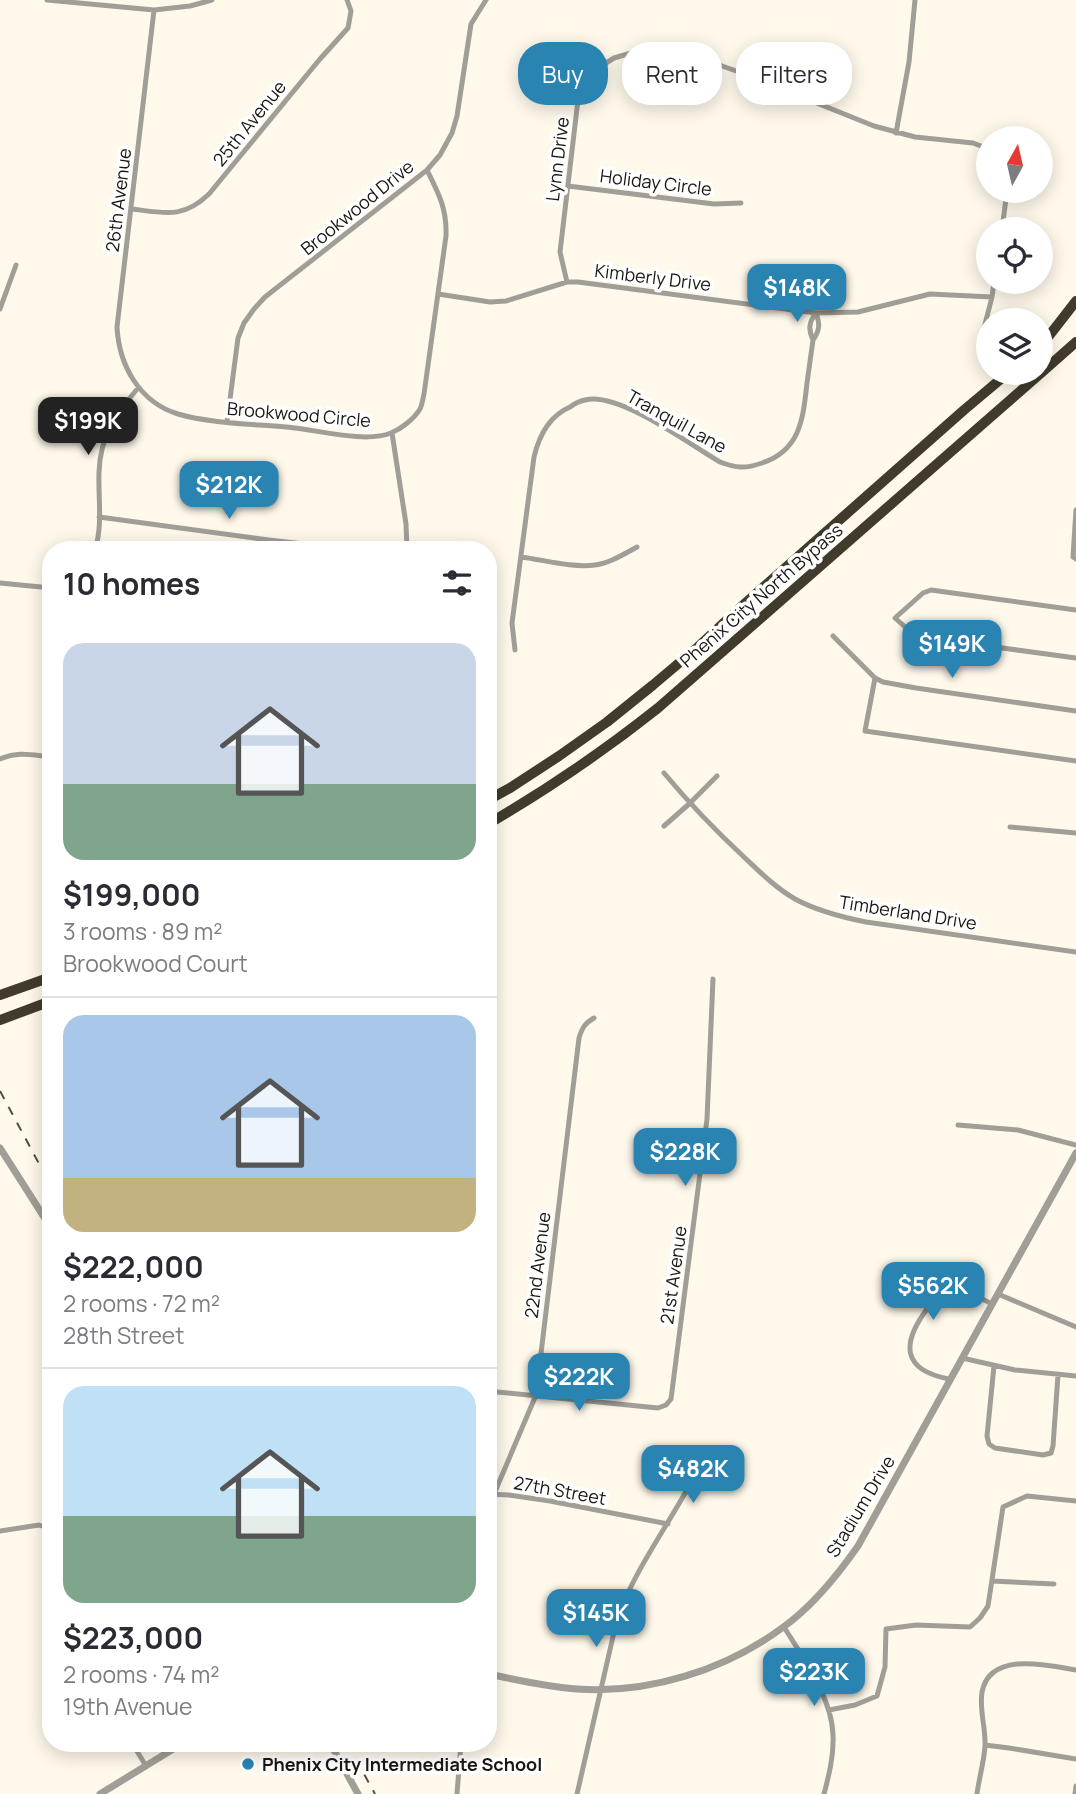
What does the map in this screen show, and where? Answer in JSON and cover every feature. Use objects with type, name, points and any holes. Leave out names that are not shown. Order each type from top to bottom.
[{"type":"highway","points":[[1053,330],[1076,301]]},
{"type":"highway","points":[[1053,334],[1076,314]]},
{"type":"highway","name":"Phenix City North Bypass","points":[[1053,362],[1076,342]]},
{"type":"highway","name":"Phenix City North Bypass","points":[[497,795],[559,756],[653,685],[994,385]]},
{"type":"highway","name":"Phenix City North Bypass","points":[[497,819],[593,758],[658,708],[1027,385]]},
{"type":"highway","points":[[0,995],[42,980]]},
{"type":"highway","points":[[0,1020],[42,1004]]},
{"type":"street","points":[[47,0],[154,10],[190,6],[212,0]]},
{"type":"street","name":"25th Avenue","points":[[132,209],[182,212],[197,205],[209,194],[348,28],[351,11],[347,0]]},
{"type":"street","name":"Brookwood Drive","points":[[227,422],[238,338],[254,309],[427,170],[440,155],[452,133],[457,116],[471,24],[485,0]]},
{"type":"street","points":[[896,133],[909,62],[915,0]]},
{"type":"street","name":"26th Avenue","points":[[138,388],[123,362],[118,345],[118,310],[154,10]]},
{"type":"street","name":"Lynn Drive","points":[[567,282],[560,252],[578,100],[583,85],[593,71],[614,58],[638,51],[679,51],[896,133],[976,144]]},
{"type":"street","name":"Brookwood Circle","points":[[138,388],[161,406],[177,413],[227,422],[365,437],[393,433],[409,421],[419,409],[424,394],[446,220],[443,204],[427,170]]},
{"type":"street","name":"Holiday Circle","points":[[568,186],[714,204],[741,203]]},
{"type":"street","points":[[0,309],[16,265]]},
{"type":"street","name":"Kimberly Drive","points":[[438,294],[489,302],[506,301],[567,282],[646,289],[816,313],[858,312],[930,294],[992,297]]},
{"type":"street","points":[[989,308],[992,294]]},
{"type":"street","name":"Tranquil Lane","points":[[515,650],[512,623],[534,457],[545,427],[563,410],[585,400],[601,399],[625,406],[720,462],[736,468],[769,461],[785,451],[796,437],[802,421],[813,340],[820,323],[816,313]]},
{"type":"street","points":[[96,541],[99,470],[106,434],[138,388]]},
{"type":"street","points":[[393,433],[407,541]]},
{"type":"street","points":[[1076,510],[1073,557],[1076,559]]},
{"type":"street","points":[[99,517],[278,541]]},
{"type":"street","points":[[521,557],[574,565],[597,565],[637,547]]},
{"type":"street","points":[[0,583],[42,587]]},
{"type":"street","points":[[1076,610],[931,590],[923,593],[895,618],[912,633],[936,639],[1076,658]]},
{"type":"street","points":[[834,636],[875,678],[883,681],[1076,711]]},
{"type":"street","points":[[875,678],[865,731],[1076,761]]},
{"type":"street","points":[[0,759],[11,754],[42,756]]},
{"type":"street","name":"Timberland Drive","points":[[664,773],[689,804],[773,884],[817,909],[866,922],[1076,952]]},
{"type":"street","points":[[664,826],[717,776]]},
{"type":"street","points":[[1010,827],[1076,833]]},
{"type":"street","name":"21st Avenue","points":[[536,1395],[658,1408],[671,1399],[707,1119],[713,979]]},
{"type":"street","name":"22nd Avenue","points":[[497,1481],[536,1395],[579,1038],[581,1029],[594,1018]]},
{"type":"street","points":[[958,1125],[1018,1130],[1076,1145]]},
{"type":"street","points":[[0,1148],[42,1214]]},
{"type":"street","name":"Stadium Drive","points":[[497,1676],[554,1687],[601,1690],[638,1687],[719,1665],[784,1627],[822,1592],[858,1546],[1076,1153]]},
{"type":"street","points":[[949,1379],[925,1373],[913,1360],[909,1343],[919,1320],[934,1299],[949,1290],[966,1291],[992,1304]]},
{"type":"street","points":[[998,1294],[1076,1327]]},
{"type":"street","points":[[961,1358],[1015,1370],[1076,1376]]},
{"type":"street","points":[[994,1366],[987,1436],[989,1444],[995,1448],[1043,1455],[1051,1453],[1053,1446],[1058,1375]]},
{"type":"street","points":[[497,1392],[536,1395]]},
{"type":"street","points":[[577,1794],[622,1603],[688,1488],[690,1477]]},
{"type":"street","name":"27th Street","points":[[497,1495],[668,1524]]},
{"type":"street","points":[[829,1710],[855,1706],[877,1696],[885,1667],[886,1629],[916,1625],[970,1627],[980,1618],[988,1606],[1003,1507],[1027,1496],[1076,1501]]},
{"type":"street","points":[[0,1531],[42,1526]]},
{"type":"street","points":[[992,1581],[1054,1584]]},
{"type":"street","points":[[784,1627],[829,1710],[833,1749],[824,1794]]},
{"type":"street","points":[[977,1794],[985,1745],[982,1693],[989,1678],[1002,1667],[1027,1663],[1076,1670]]},
{"type":"street","points":[[985,1745],[1076,1759]]},
{"type":"street","points":[[137,1752],[146,1766]]},
{"type":"street","points":[[100,1794],[169,1752]]},
{"type":"street","points":[[335,1752],[358,1794]]},
{"type":"street","points":[[457,1794],[460,1752]]},
{"type":"street","points":[[1075,1794],[1076,1786]]},
{"type":"railway","points":[[0,1091],[42,1169]]},
{"type":"railway","points":[[352,1752],[375,1794]]},
{"type":"place","name":"Phenix City Intermediate School","points":[[248,1764]]}]
